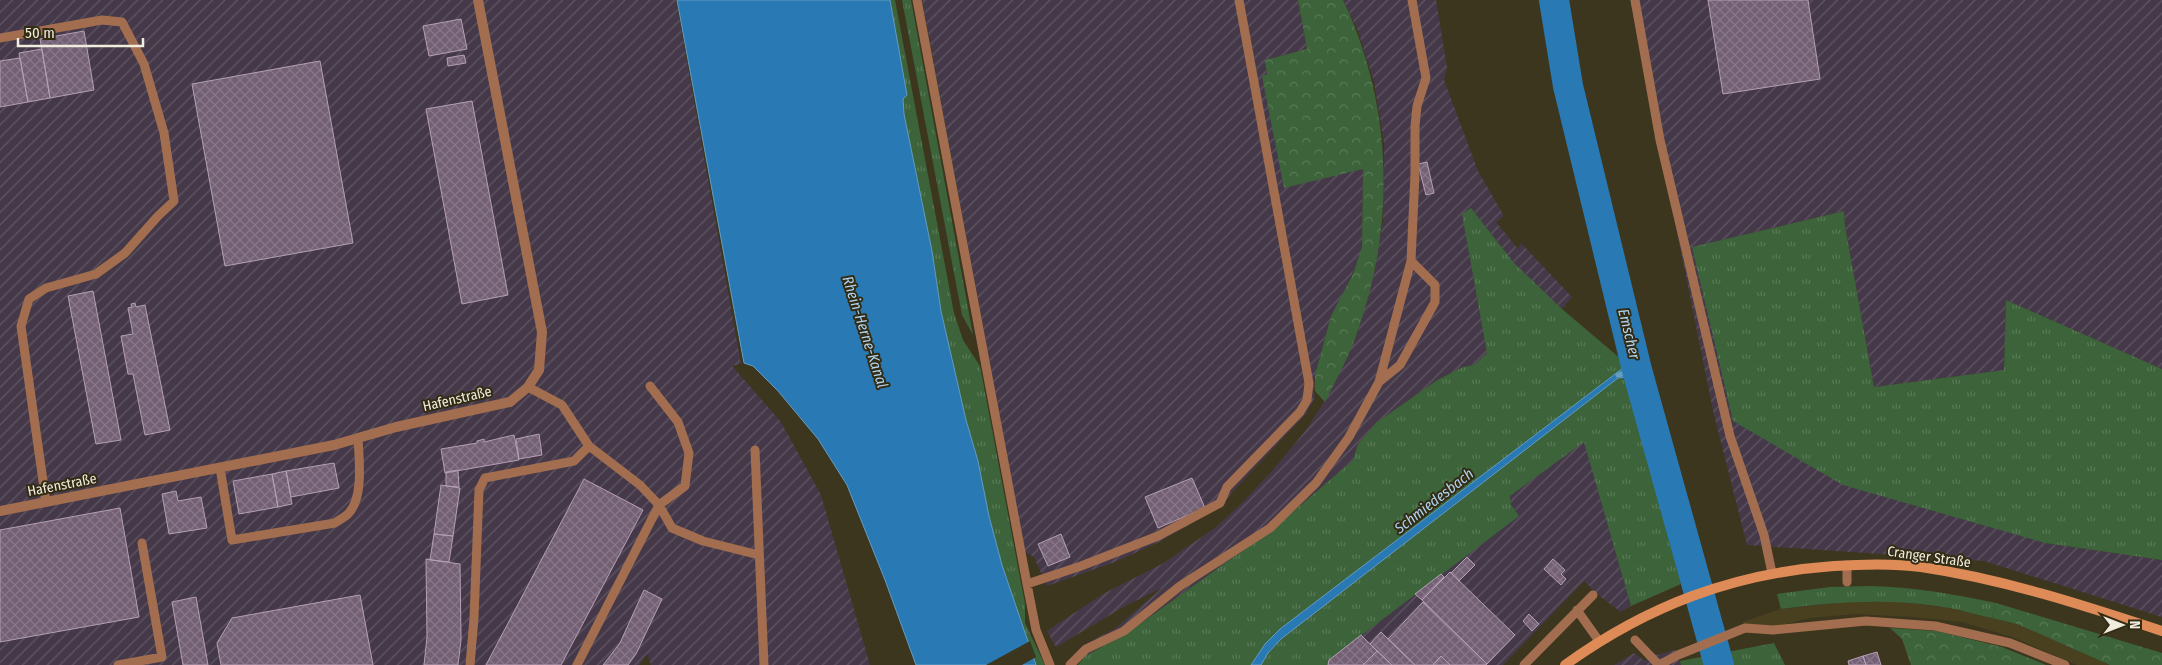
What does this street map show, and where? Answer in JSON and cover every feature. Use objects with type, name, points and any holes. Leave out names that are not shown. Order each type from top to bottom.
[{"type":"main road","name":"Cranger Straße","points":[[1564,665],[1634,620],[1732,582],[1772,573],[1847,565],[1883,564],[1920,567],[1990,580],[2087,606],[2162,631]]},
{"type":"street","name":"Hafenstraße","points":[[0,510],[334,445],[396,427],[510,402],[528,387],[539,370],[542,332],[478,0]]},
{"type":"lane","points":[[917,0],[1036,630],[1050,665]]},
{"type":"lane","points":[[1027,584],[1081,566],[1158,536],[1220,502],[1227,487],[1300,412],[1307,400],[1309,383],[1239,0]]},
{"type":"lane","points":[[1070,665],[1086,649],[1124,630],[1180,586],[1270,528],[1316,483],[1349,437],[1379,382],[1411,261],[1415,126],[1417,106],[1426,78],[1412,0]]},
{"type":"lane","points":[[1635,0],[1660,140],[1730,436],[1764,535],[1772,573]]},
{"type":"lane","points":[[0,38],[102,20],[122,22],[144,64],[164,133],[174,201],[125,253],[96,274],[46,288],[29,299],[21,326],[46,502]]},
{"type":"lane","points":[[1379,382],[1400,366],[1435,302],[1435,285],[1411,261]]},
{"type":"lane","points":[[577,665],[659,505],[685,486],[689,453],[678,422],[650,386]]},
{"type":"lane","points":[[528,387],[562,405],[589,446],[640,484],[659,505],[672,528],[703,540],[759,555]]},
{"type":"lane","points":[[220,468],[232,540],[335,522],[348,514],[356,502],[359,484],[358,438]]},
{"type":"lane","points":[[470,665],[474,618],[479,490],[485,478],[574,461],[589,446]]},
{"type":"lane","points":[[755,450],[764,665]]},
{"type":"lane","points":[[118,665],[162,657],[142,544]]},
{"type":"lane","points":[[1847,565],[1847,582]]},
{"type":"lane","points":[[1524,665],[1593,596]]},
{"type":"lane","points":[[1577,610],[1600,641]]},
{"type":"lane","points":[[1636,640],[1659,665],[1678,655],[1745,628],[1773,630],[1866,621],[1935,626],[2010,643],[2064,665]]},
{"type":"shaded area","points":[[0,0],[676,0],[741,364],[732,366],[781,422],[821,495],[870,665],[651,665],[647,654],[639,665],[0,665]]},
{"type":"shaded area","points":[[922,0],[1298,0],[1307,49],[1265,60],[1284,187],[1363,168],[1362,247],[1343,295],[1331,316],[1315,375],[1314,399],[1306,414],[1232,492],[1222,506],[1159,542],[1115,562],[1047,586],[1034,557],[1025,552]]},
{"type":"shaded area","points":[[1343,0],[1436,0],[1447,67],[1444,80],[1478,171],[1504,216],[1496,222],[1518,249],[1521,243],[1572,297],[1562,309],[1514,263],[1471,208],[1469,251],[1487,353],[1474,365],[1463,367],[1439,379],[1377,422],[1358,444],[1353,460],[1273,529],[1127,633],[1085,656],[1077,651],[1087,643],[1116,628],[1162,588],[1127,605],[1056,647],[1047,631],[1103,594],[1162,564],[1215,528],[1241,504],[1274,469],[1306,430],[1324,402],[1344,364],[1357,334],[1374,274],[1383,220],[1384,143],[1374,82],[1358,31]]},
{"type":"shaded area","points":[[1630,0],[2162,0],[2162,369],[2006,300],[2004,370],[1874,387],[1845,226],[1844,211],[1693,247],[2045,543],[2162,560],[2162,617],[1984,561],[1747,545],[1714,415]]},
{"type":"shaded area","points":[[1584,441],[1631,606],[1621,612],[1584,581],[1503,665],[1328,665],[1329,660],[1518,516],[1511,505],[1510,496]]},
{"type":"shaded area","points":[[1854,601],[1901,602],[1944,607],[2017,624],[2110,665],[2077,665],[2012,637],[1962,622],[1857,614],[1809,618],[1748,634],[1743,622],[1781,609]]},
{"type":"shaded area","points":[[1675,650],[1681,665],[1614,665],[1634,653],[1645,661],[1655,653],[1657,655]]},
{"type":"green space","points":[[890,0],[895,0],[954,313],[963,340],[980,366],[1025,604],[1025,623],[1045,665],[1036,665],[1002,565],[989,516],[978,461],[966,420],[941,311],[932,251],[904,114],[903,99],[906,95]]},
{"type":"green space","points":[[902,0],[911,0],[973,335],[962,315]]},
{"type":"green space","points":[[1298,0],[1343,0],[1360,40],[1372,81],[1380,123],[1383,165],[1383,207],[1378,250],[1370,292],[1354,342],[1325,402],[1315,391],[1315,375],[1331,316],[1353,274],[1362,247],[1363,169],[1284,188],[1262,76],[1267,74],[1265,60],[1307,49]]},
{"type":"green space","points":[[1471,208],[1514,263],[1562,309],[1621,359],[1623,368],[1280,629],[1265,644],[1251,665],[1078,665],[1085,656],[1127,633],[1273,529],[1353,460],[1358,444],[1377,422],[1439,379],[1463,367],[1474,365],[1487,353],[1462,214]]},
{"type":"green space","points":[[1844,211],[1845,226],[1874,387],[2004,370],[2006,300],[2162,369],[2162,560],[2045,543],[1843,485],[1733,421],[1692,247]]},
{"type":"green space","points":[[1626,377],[1681,584],[1631,606],[1584,442],[1510,496],[1511,505],[1519,516],[1329,660],[1328,665],[1261,665],[1268,653],[1281,639],[1618,378]]},
{"type":"green space","points":[[1871,586],[1934,592],[1996,603],[1992,618],[1922,604],[1882,602],[1821,604],[1781,609],[1777,594],[1830,587]]},
{"type":"green space","points":[[1996,603],[2162,653],[2162,665],[2110,665],[2017,624],[1992,618]]},
{"type":"green space","points":[[1890,628],[1936,631],[2002,647],[2046,665],[1911,665],[1902,639]]},
{"type":"green space","points":[[1774,643],[1785,665],[1681,665],[1680,661]]},
{"type":"water","name":"Rhein-Herne-Kanal","points":[[677,0],[890,0],[907,95],[903,99],[904,114],[932,251],[941,311],[1002,565],[1036,665],[916,665],[847,485],[818,439],[778,391],[753,366],[744,363]]},
{"type":"water","points":[[1623,368],[1626,377],[1618,378],[1281,639],[1268,653],[1261,665],[1251,665],[1265,644],[1280,629]]},
{"type":"pier","points":[[1030,641],[1036,657],[1022,665],[986,665]]},
{"type":"building","points":[[1708,0],[1808,0],[1820,79],[1723,94]]},
{"type":"building","points":[[461,19],[467,49],[429,56],[423,26]]},
{"type":"building","points":[[84,31],[94,90],[50,98],[40,39]]},
{"type":"building","points":[[42,49],[50,98],[28,102],[19,53]]},
{"type":"building","points":[[464,55],[466,63],[448,66],[447,58]]},
{"type":"building","points":[[20,58],[28,102],[0,107],[0,61]]},
{"type":"building","points":[[320,61],[353,243],[225,266],[192,84]]},
{"type":"building","points":[[472,101],[508,295],[462,304],[426,109]]},
{"type":"building","points":[[1427,162],[1434,193],[1426,195],[1418,164]]},
{"type":"building","points":[[93,291],[121,440],[96,444],[68,296]]},
{"type":"building","points":[[135,303],[136,307],[145,305],[170,430],[145,435],[133,374],[128,374],[121,336],[133,334],[128,308],[132,307],[131,304]]},
{"type":"building","points":[[539,434],[542,455],[519,459],[516,439]]},
{"type":"building","points":[[514,435],[519,460],[445,473],[441,449],[477,443],[477,441],[484,439],[484,442]]},
{"type":"building","points":[[334,463],[339,488],[291,497],[286,471]]},
{"type":"building","points":[[458,470],[459,487],[446,486],[446,472]]},
{"type":"building","points":[[286,471],[292,504],[278,507],[272,474]]},
{"type":"building","points":[[272,474],[278,507],[239,514],[233,481]]},
{"type":"building","points":[[1192,478],[1205,508],[1158,528],[1145,497]]},
{"type":"building","points":[[584,479],[643,510],[561,665],[486,665]]},
{"type":"building","points":[[441,485],[460,488],[453,536],[434,534]]},
{"type":"building","points":[[176,491],[178,501],[201,497],[207,528],[169,534],[162,494]]},
{"type":"building","points":[[120,508],[139,617],[0,642],[0,530]]},
{"type":"building","points":[[434,534],[453,536],[449,562],[430,560]]},
{"type":"building","points":[[1061,534],[1070,557],[1048,566],[1038,544]]},
{"type":"building","points":[[1467,557],[1475,565],[1459,581],[1451,573]]},
{"type":"building","points":[[426,559],[460,564],[461,640],[458,665],[424,665],[427,637]]},
{"type":"building","points":[[1553,559],[1565,570],[1561,574],[1566,579],[1561,585],[1544,569]]},
{"type":"building","points":[[1450,572],[1515,635],[1487,664],[1422,600]]},
{"type":"building","points":[[1441,574],[1444,577],[1422,600],[1415,594]]},
{"type":"building","points":[[644,590],[662,599],[636,654],[628,665],[603,665],[620,643]]},
{"type":"building","points":[[360,595],[373,665],[221,665],[217,643],[232,618]]},
{"type":"building","points":[[196,597],[208,665],[183,665],[172,602]]},
{"type":"building","points":[[1423,602],[1487,664],[1450,665],[1441,656],[1433,665],[1415,665],[1388,639]]},
{"type":"building","points":[[1529,614],[1539,624],[1532,631],[1523,621]]},
{"type":"building","points":[[1381,632],[1415,665],[1392,665],[1370,644]]},
{"type":"building","points":[[1361,635],[1377,651],[1363,665],[1328,665],[1329,660]]},
{"type":"building","points":[[1377,651],[1392,665],[1363,665]]},
{"type":"building","points":[[1877,652],[1881,665],[1866,665],[1863,656]]},
{"type":"building","points":[[1441,656],[1450,665],[1433,665]]},
{"type":"building","points":[[1863,656],[1866,665],[1849,665],[1848,661]]},
{"type":"waterway","name":"Emscher","points":[[1554,0],[1568,86],[1637,370],[1719,665]]},
{"type":"waterway","name":"Schmiedesbach","points":[[1618,375],[1637,370]]}]
